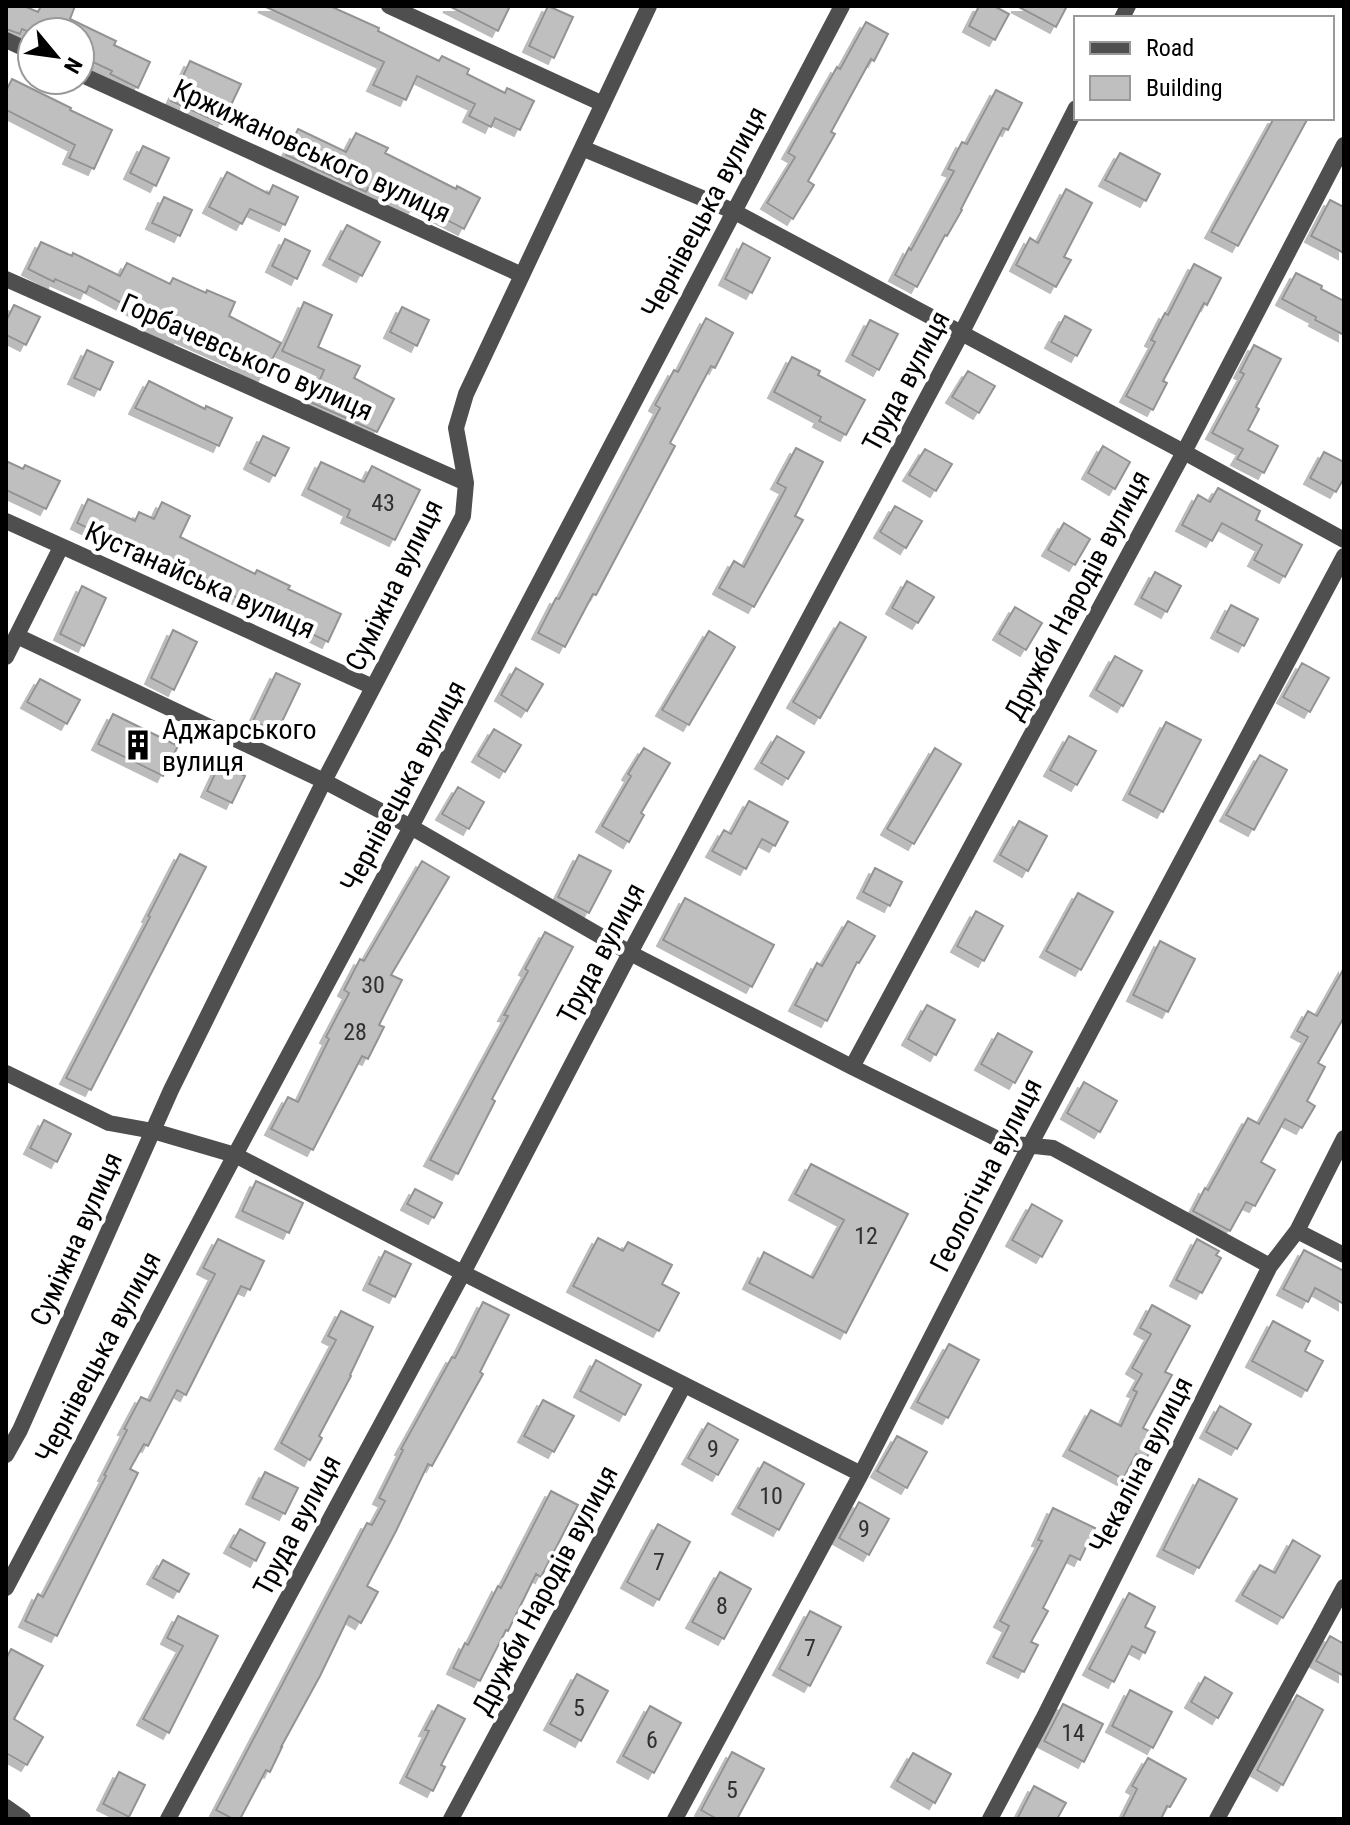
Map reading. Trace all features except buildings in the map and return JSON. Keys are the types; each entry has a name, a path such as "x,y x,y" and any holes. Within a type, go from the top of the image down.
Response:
{"street":[{"path":"389,6 603,104"},
{"name":"Суміжна вулиця","path":"6,1455 20,1430 171,1090 324,781 463,516 466,483 456,428 466,394 649,6"},
{"name":"Чернівецька вулиця","path":"6,1588 411,827 842,6"},
{"name":"Кржижановського вулиця","path":"96,81 522,275"},
{"name":"Труда вулиця","path":"168,1819 463,1273 961,334 1074,112"},
{"name":"Дружби Народів вулиця","path":"852,1067 1184,452 1344,145"},
{"path":"582,148 733,211 1344,540"},
{"name":"Горбачевського вулиця","path":"6,279 466,483"},
{"name":"Кустанайська вулиця","path":"6,521 373,687"},
{"path":"6,657 61,547"},
{"name":"Геологічна вулиця","path":"675,1819 861,1474 1029,1147 1344,556"},
{"path":"17,636 324,781 411,827 630,953 852,1067 1006,1143 1053,1148 1270,1266"},
{"name":"Суміжна вулиця","path":"6,1073 109,1123 153,1131"},
{"path":"153,1131 235,1155 861,1474"},
{"name":"Чекаліна вулиця","path":"990,1819 1270,1266 1297,1231 1344,1138"},
{"path":"1297,1231 1344,1255"},
{"name":"Дружби Народів вулиця","path":"451,1819 684,1385"},
{"path":"1217,1819 1344,1587"},
{"path":"6,1807 23,1819"}],"place":[{"name":"Аджарського вулиця","path":"138,745"}]}
